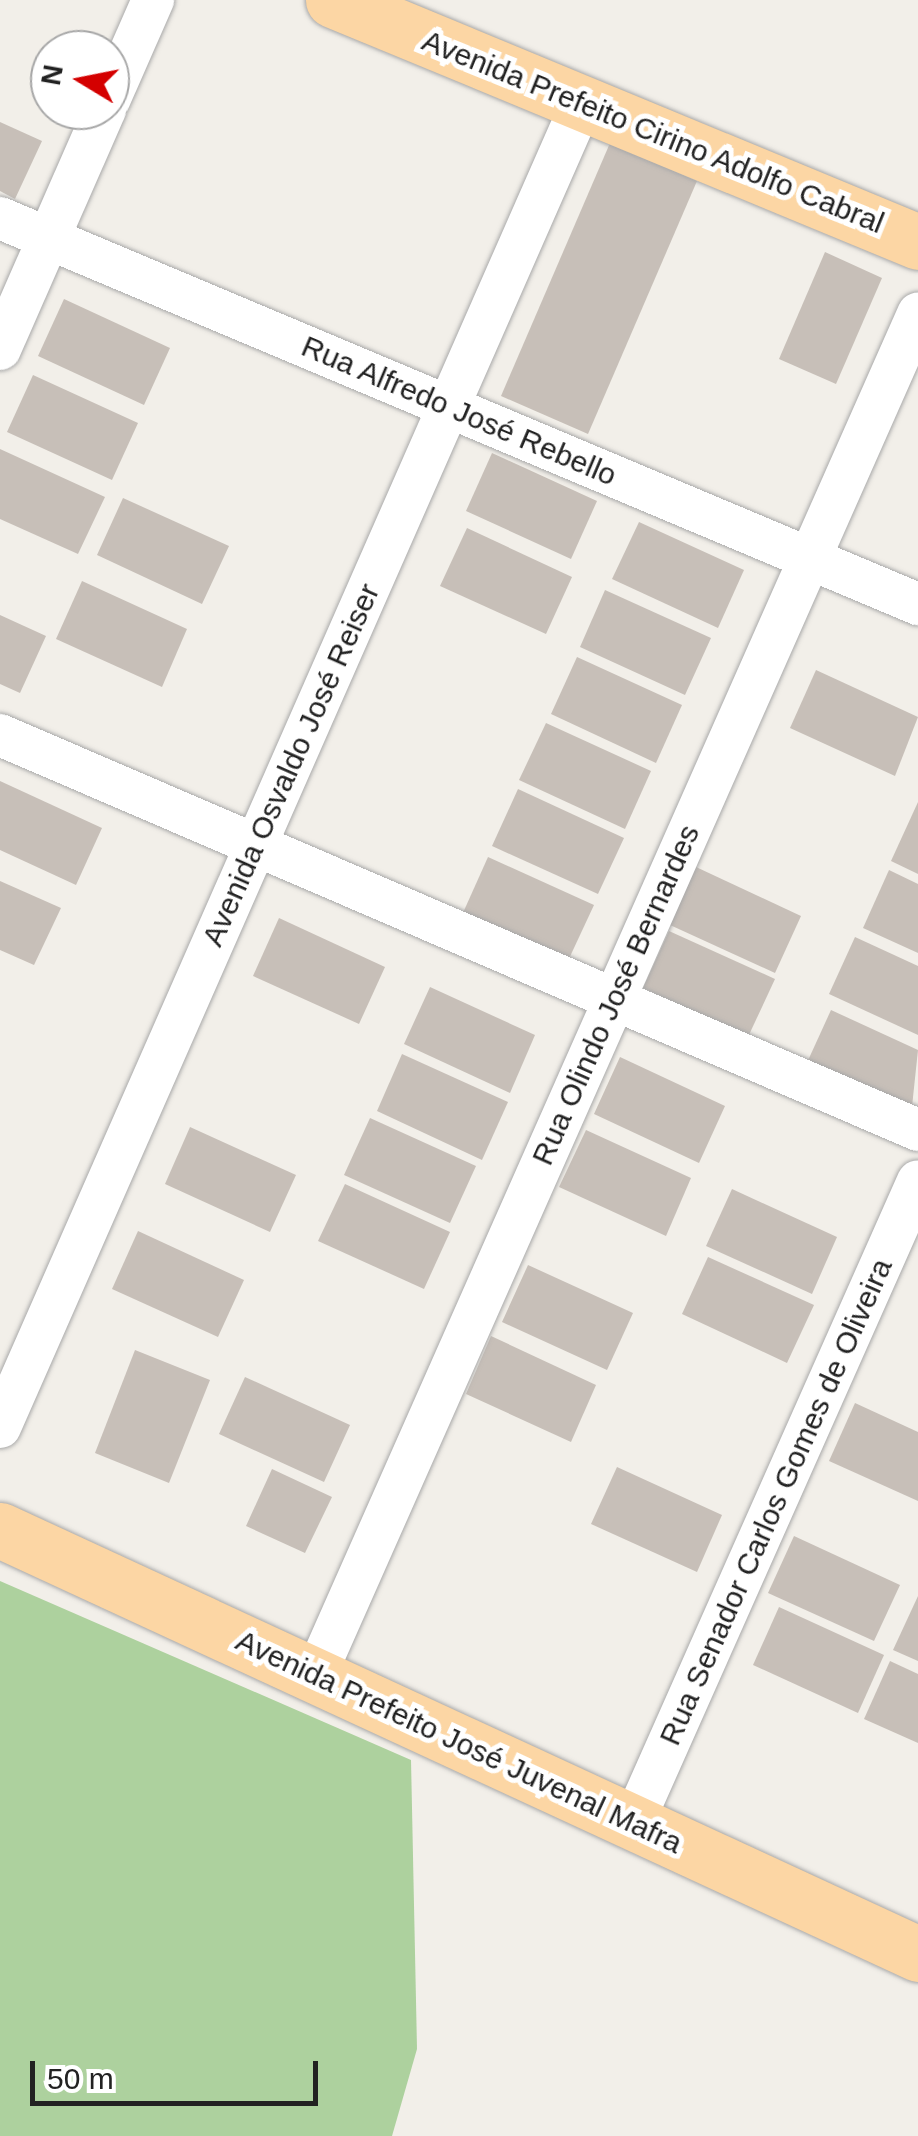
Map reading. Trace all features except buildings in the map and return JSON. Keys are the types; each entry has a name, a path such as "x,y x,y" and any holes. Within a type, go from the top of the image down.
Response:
{"main road":[{"name":"Avenida Prefeito Cirino Adolfo Cabral","path":"333,0 918,242"},
{"name":"Avenida Prefeito José Juvenal Mafra","path":"0,1530 918,1954"}],"street":[{"path":"130,52 153,0"},
{"name":"Avenida Osvaldo José Reiser","path":"0,1427 582,103"},
{"path":"0,349 96,130"},
{"name":"Rua Alfredo José Rebello","path":"0,218 918,604"},
{"name":"Rua Olindo José Bernardes","path":"315,1676 918,314"},
{"path":"0,735 918,1130"},
{"name":"Rua Senador Carlos Gomes de Oliveira","path":"633,1822 918,1181"}],"green space":[{"path":"0,1581 411,1760 417,2049 392,2136 0,2136"}]}
